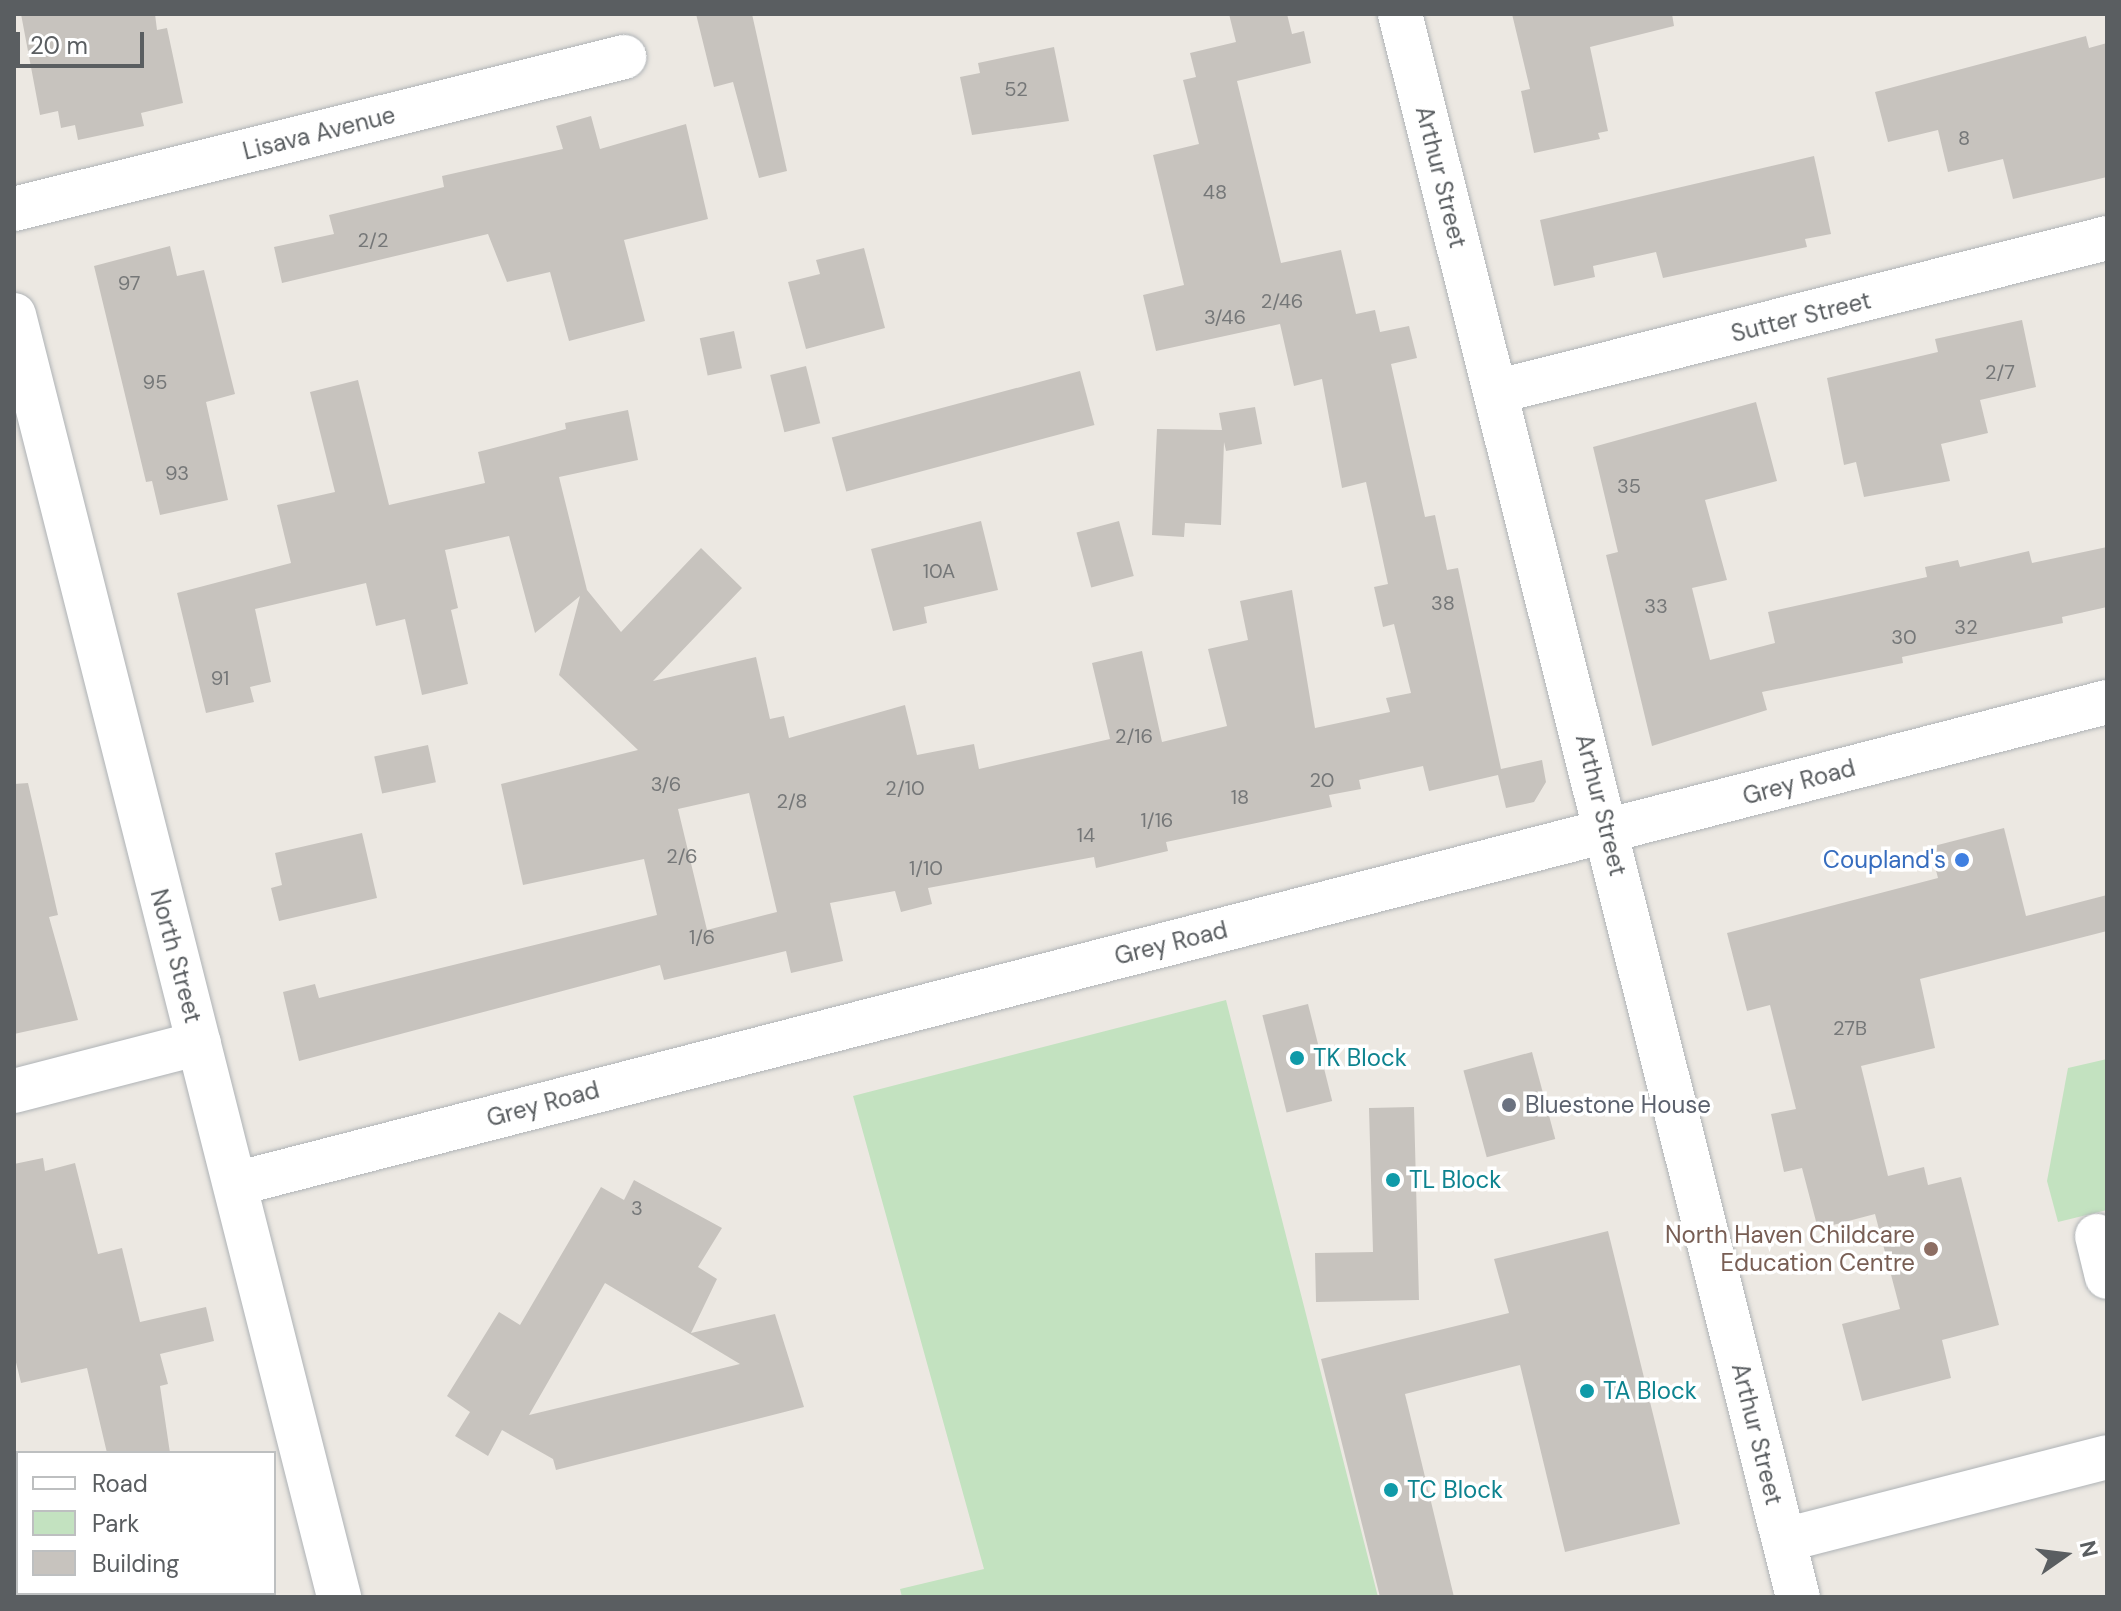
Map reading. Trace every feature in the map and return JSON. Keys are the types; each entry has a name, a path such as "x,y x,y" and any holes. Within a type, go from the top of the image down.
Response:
{"street":[{"name":"Arthur Street","path":"1400,14 1609,831 1798,1597"},
{"name":"Lisava Avenue","path":"14,209 624,57"},
{"name":"Sutter Street","path":"1495,392 2107,238"},
{"name":"North Street","path":"14,315 339,1597"},
{"name":"Grey Road","path":"235,1184 2107,702"},
{"path":"14,1091 199,1043"},
{"path":"1784,1540 2107,1457"}],"green space":[{"path":"1226,1000 1378,1597 902,1597 900,1589 984,1569 853,1096"},
{"path":"2107,1059 2107,1210 2058,1222 2047,1181 2068,1068"}],"building":[{"path":"21,14 155,14 157,30 167,28 183,103 141,113 144,126 78,140 75,125 61,128 58,111 40,115"},
{"path":"696,14 752,14 787,171 759,178 733,82 714,87"},
{"path":"1229,14 1287,14 1292,34 1304,31 1311,63 1237,81 1281,263 1341,250 1356,314 1375,310 1380,332 1409,326 1417,358 1391,364 1425,517 1435,515 1447,570 1458,568 1501,769 1542,760 1546,782 1534,802 1506,808 1498,775 1429,791 1423,766 1359,780 1361,789 1329,795 1332,807 1166,842 1168,851 1096,868 1094,857 928,888 932,904 901,912 895,891 830,903 843,961 791,973 786,951 664,980 660,965 299,1061 283,992 315,984 319,998 657,915 644,859 523,885 501,784 638,750 559,675 580,596 535,633 509,536 445,550 458,608 451,610 468,684 422,695 405,619 376,626 366,583 255,609 271,682 250,687 254,702 206,713 177,593 291,563 277,505 335,492 310,392 358,380 389,505 485,483 478,452 566,429 565,423 628,410 638,460 559,477 587,590 621,632 701,548 742,588 653,681 756,657 770,719 784,716 789,738 905,705 917,755 974,744 979,769 1110,739 1092,663 1142,651 1162,742 1227,726 1208,649 1248,640 1240,601 1292,590 1315,728 1390,712 1386,698 1411,693 1394,624 1383,627 1374,587 1388,584 1366,482 1342,488 1322,379 1294,386 1280,324 1156,351 1143,295 1184,285 1153,155 1199,144 1183,80 1196,77 1190,53 1236,42","holes":["749,793 777,912 707,930 678,809"]},
{"path":"1512,14 1672,14 1674,26 1590,47 1608,131 1598,133 1600,139 1534,153 1521,91 1530,89"},
{"path":"2086,36 2089,48 2107,43 2107,177 2013,199 2003,159 1948,172 1938,130 1888,142 1875,92"},
{"path":"1054,47 1069,121 972,135 960,77 980,73 978,63"},
{"path":"591,116 600,149 686,124 708,219 624,240 645,321 569,341 550,272 507,282 488,234 282,283 274,247 334,234 329,215 444,187 442,176 563,149 556,126"},
{"path":"1814,156 1831,234 1805,239 1807,247 1663,278 1656,252 1593,266 1595,277 1554,286 1540,220"},
{"path":"170,246 177,276 204,270 235,394 206,402 228,500 160,515 152,481 146,482 94,266"},
{"path":"864,248 885,328 806,349 788,282 820,274 816,260"},
{"path":"2022,320 2036,387 1980,400 1988,433 1941,444 1950,481 1864,497 1856,462 1844,465 1827,378 1938,352 1935,339"},
{"path":"734,331 742,368 708,375 700,338"},
{"path":"806,366 820,423 784,432 770,375"},
{"path":"1080,371 1094,425 846,492 832,438"},
{"path":"1756,402 1777,481 1705,500 1727,580 1692,588 1710,660 1775,643 1768,612 1927,577 1925,567 1958,560 1960,567 2029,551 2032,563 2107,547 2107,607 2062,617 2063,623 1902,657 1903,663 1762,692 1767,710 1652,746 1606,555 1618,552 1593,447"},
{"path":"1255,407 1262,444 1226,451 1224,442 1221,525 1185,523 1184,537 1152,535 1157,429 1222,430 1219,413"},
{"path":"981,521 998,590 924,607 927,623 893,631 871,549"},
{"path":"1119,521 1134,576 1091,587 1076,532"},
{"path":"428,745 436,782 382,794 374,756"},
{"path":"28,783 58,915 49,917 78,1020 14,1034 14,784"},
{"path":"2004,828 2026,916 2107,895 2107,931 1920,979 1935,1048 1861,1066 1888,1176 1924,1167 1928,1185 1961,1177 1999,1325 1942,1340 1951,1378 1862,1401 1842,1324 1900,1309 1875,1214 1818,1229 1802,1168 1784,1172 1771,1114 1796,1109 1770,1005 1747,1011 1727,933 1938,878 1930,847"},
{"path":"362,833 377,898 279,921 271,888 282,885 275,853"},
{"name":"TK Block","path":"1308,1004 1332,1101 1287,1112 1262,1015"},
{"name":"Bluestone House","path":"1532,1052 1555,1139 1487,1157 1463,1070"},
{"name":"TL Block","path":"1414,1107 1419,1300 1316,1302 1315,1253 1373,1252 1369,1108"},
{"path":"43,1158 45,1171 75,1163 98,1254 122,1248 140,1322 206,1307 214,1341 160,1354 168,1384 160,1386 170,1451 107,1451 87,1368 21,1383 14,1354 14,1164"},
{"path":"634,1180 722,1228 698,1267 717,1279 691,1333 775,1314 804,1407 556,1470 553,1459 502,1430 488,1456 455,1436 470,1412 447,1396 499,1312 520,1325 601,1187 624,1200","holes":["605,1283 740,1364 529,1415"]},
{"path":"1608,1231 1680,1524 1565,1552 1520,1365 1405,1394 1454,1597 1380,1597 1321,1359 1509,1313 1494,1259"}],"place":[{"name":"Coupland's","path":"1962,860"},
{"name":"TK Block","path":"1297,1058"},
{"name":"Bluestone House","path":"1509,1105"},
{"name":"TL Block","path":"1393,1180"},
{"name":"North Haven Childcare Education Centre","path":"1931,1249"},
{"name":"TA Block","path":"1587,1391"},
{"name":"TC Block","path":"1391,1490"}]}
